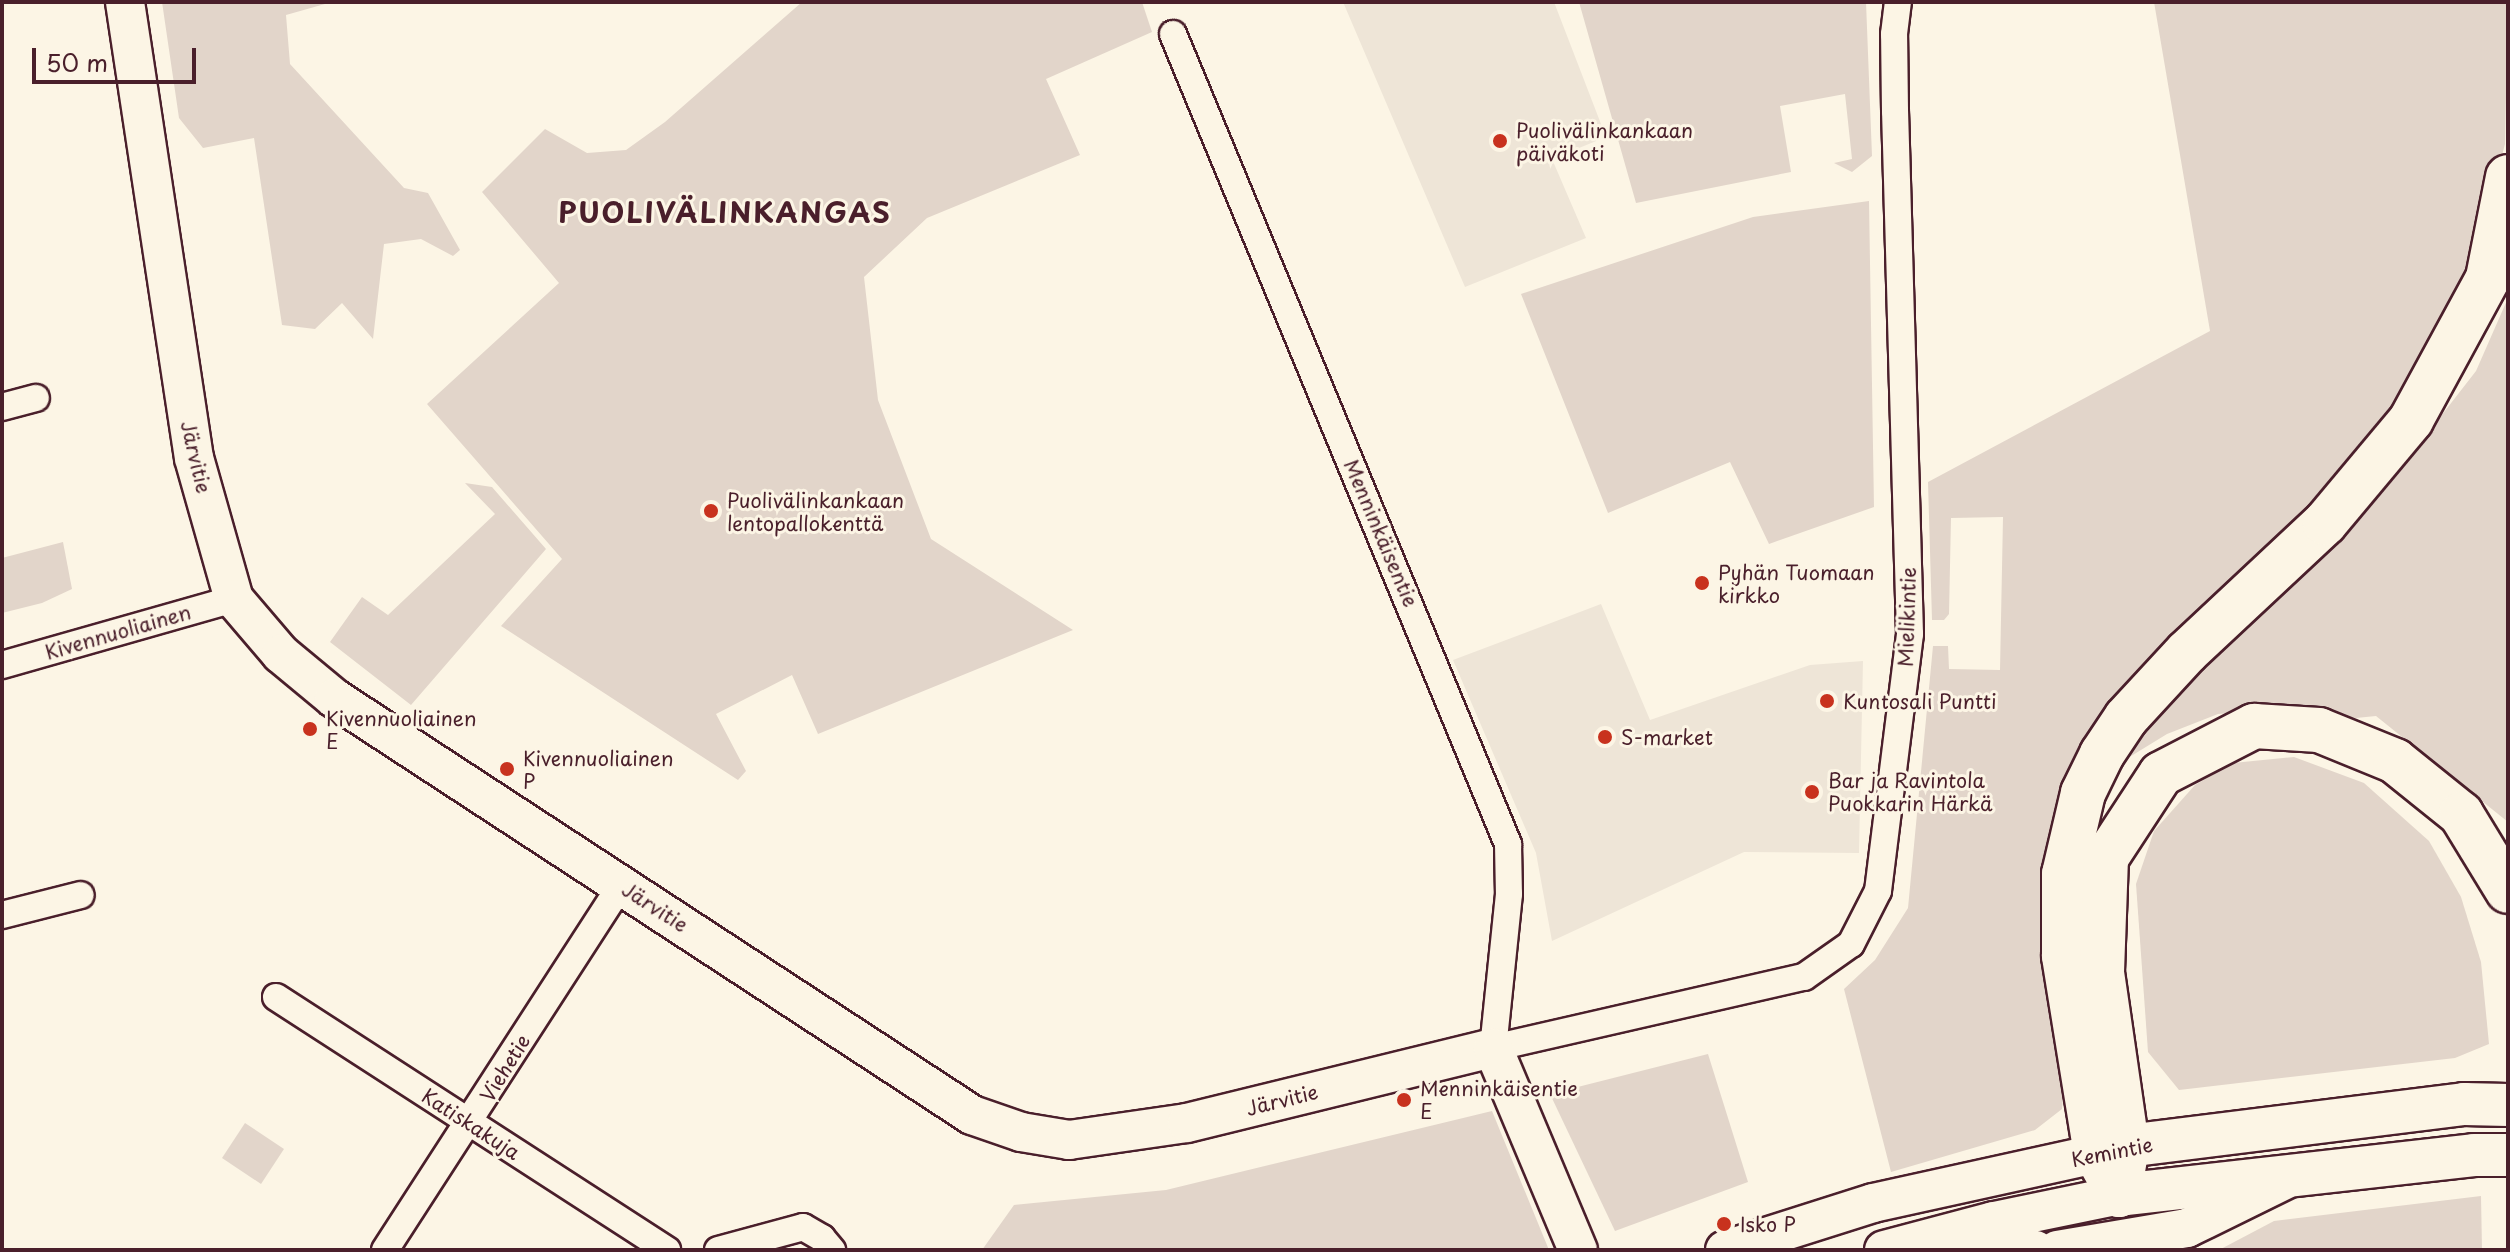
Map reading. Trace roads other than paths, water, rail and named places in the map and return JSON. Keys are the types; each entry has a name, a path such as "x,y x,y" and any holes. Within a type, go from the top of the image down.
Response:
{"highway":[{"path":"2119,1195 2111,1150 2075,1033 2061,911 2068,845 2083,793 2102,754 2126,718 2187,652 2325,523 2411,420 2488,278 2508,177"},
{"path":"2111,1150 2102,972 2106,858 2161,774 2254,726 2319,730 2395,761 2461,814 2508,891"}],"main road":[{"name":"Kemintie","path":"2111,1150 2464,1104 2508,1105"},
{"path":"2119,1195 2491,1155"}],"street":[{"name":"Järvitie","path":"125,2 194,458 234,599 281,654 334,698 972,1115 1021,1132 1069,1140 1187,1123 1493,1048"},
{"name":"Mielikintie","path":"1493,1048 1804,977 1851,944 1878,891 1910,634 1895,111 1894,34 1898,2"},
{"name":"Menninkäisentie","path":"1173,34 1508,844 1509,894 1493,1048"},
{"path":"2,407 36,398"},
{"name":"Kivennuoliainen","path":"2,665 234,599"},
{"name":"Viehetie","path":"385,1250 470,1124 621,885"},
{"path":"2,915 81,895"},
{"name":"Katiskakuja","path":"276,997 667,1250"},
{"path":"1493,1048 1578,1250"},
{"name":"Kemintie","path":"1725,1250 1873,1203 2111,1150"},
{"path":"2057,1250 2187,1228 2295,1176"},
{"path":"1884,1250 2119,1195"},
{"path":"718,1250 803,1227 822,1238 832,1250"},
{"path":"1922,1240 2036,1250"}],"place":[{"name":"Puolivälinkankaan päiväkoti","path":"1500,141"},
{"name":"Puolivälinkankaan lentopallokenttä","path":"711,511"},
{"name":"Pyhän Tuomaan kirkko","path":"1702,583"},
{"name":"Kuntosali Puntti","path":"1827,701"},
{"name":"Kivennuoliainen E","path":"310,729"},
{"name":"S-market","path":"1605,737"},
{"name":"Kivennuoliainen P","path":"507,769"},
{"name":"Bar ja Ravintola Puokkarin Härkä","path":"1812,792"},
{"name":"Menninkäisentie E","path":"1404,1100"},
{"name":"Isko P","path":"1724,1224"}],"district":[{"name":"PUOLIVÄLINKANGAS","path":"725,212"}]}
